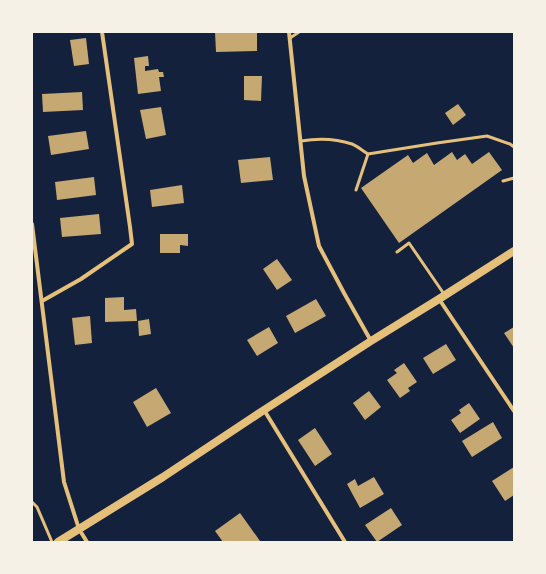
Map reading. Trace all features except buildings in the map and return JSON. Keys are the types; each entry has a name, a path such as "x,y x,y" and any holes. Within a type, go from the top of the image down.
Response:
{"main road":[{"path":"58,542 163,477 371,341 442,298 514,251"}],"street":[{"path":"42,301 81,279 132,244 102,32"},
{"path":"289,32 304,176 319,246 371,341"},
{"path":"32,224 64,482 79,529 87,542"},
{"path":"442,298 514,411"},
{"path":"264,410 345,542"}],"lane":[{"path":"290,38 299,32"},
{"path":"301,141 330,139 352,144 368,154 487,136 510,144 514,147"},
{"path":"356,190 368,154"},
{"path":"504,181 514,178"},
{"path":"397,252 410,243 442,298"},
{"path":"32,502 38,507 52,542"}]}
